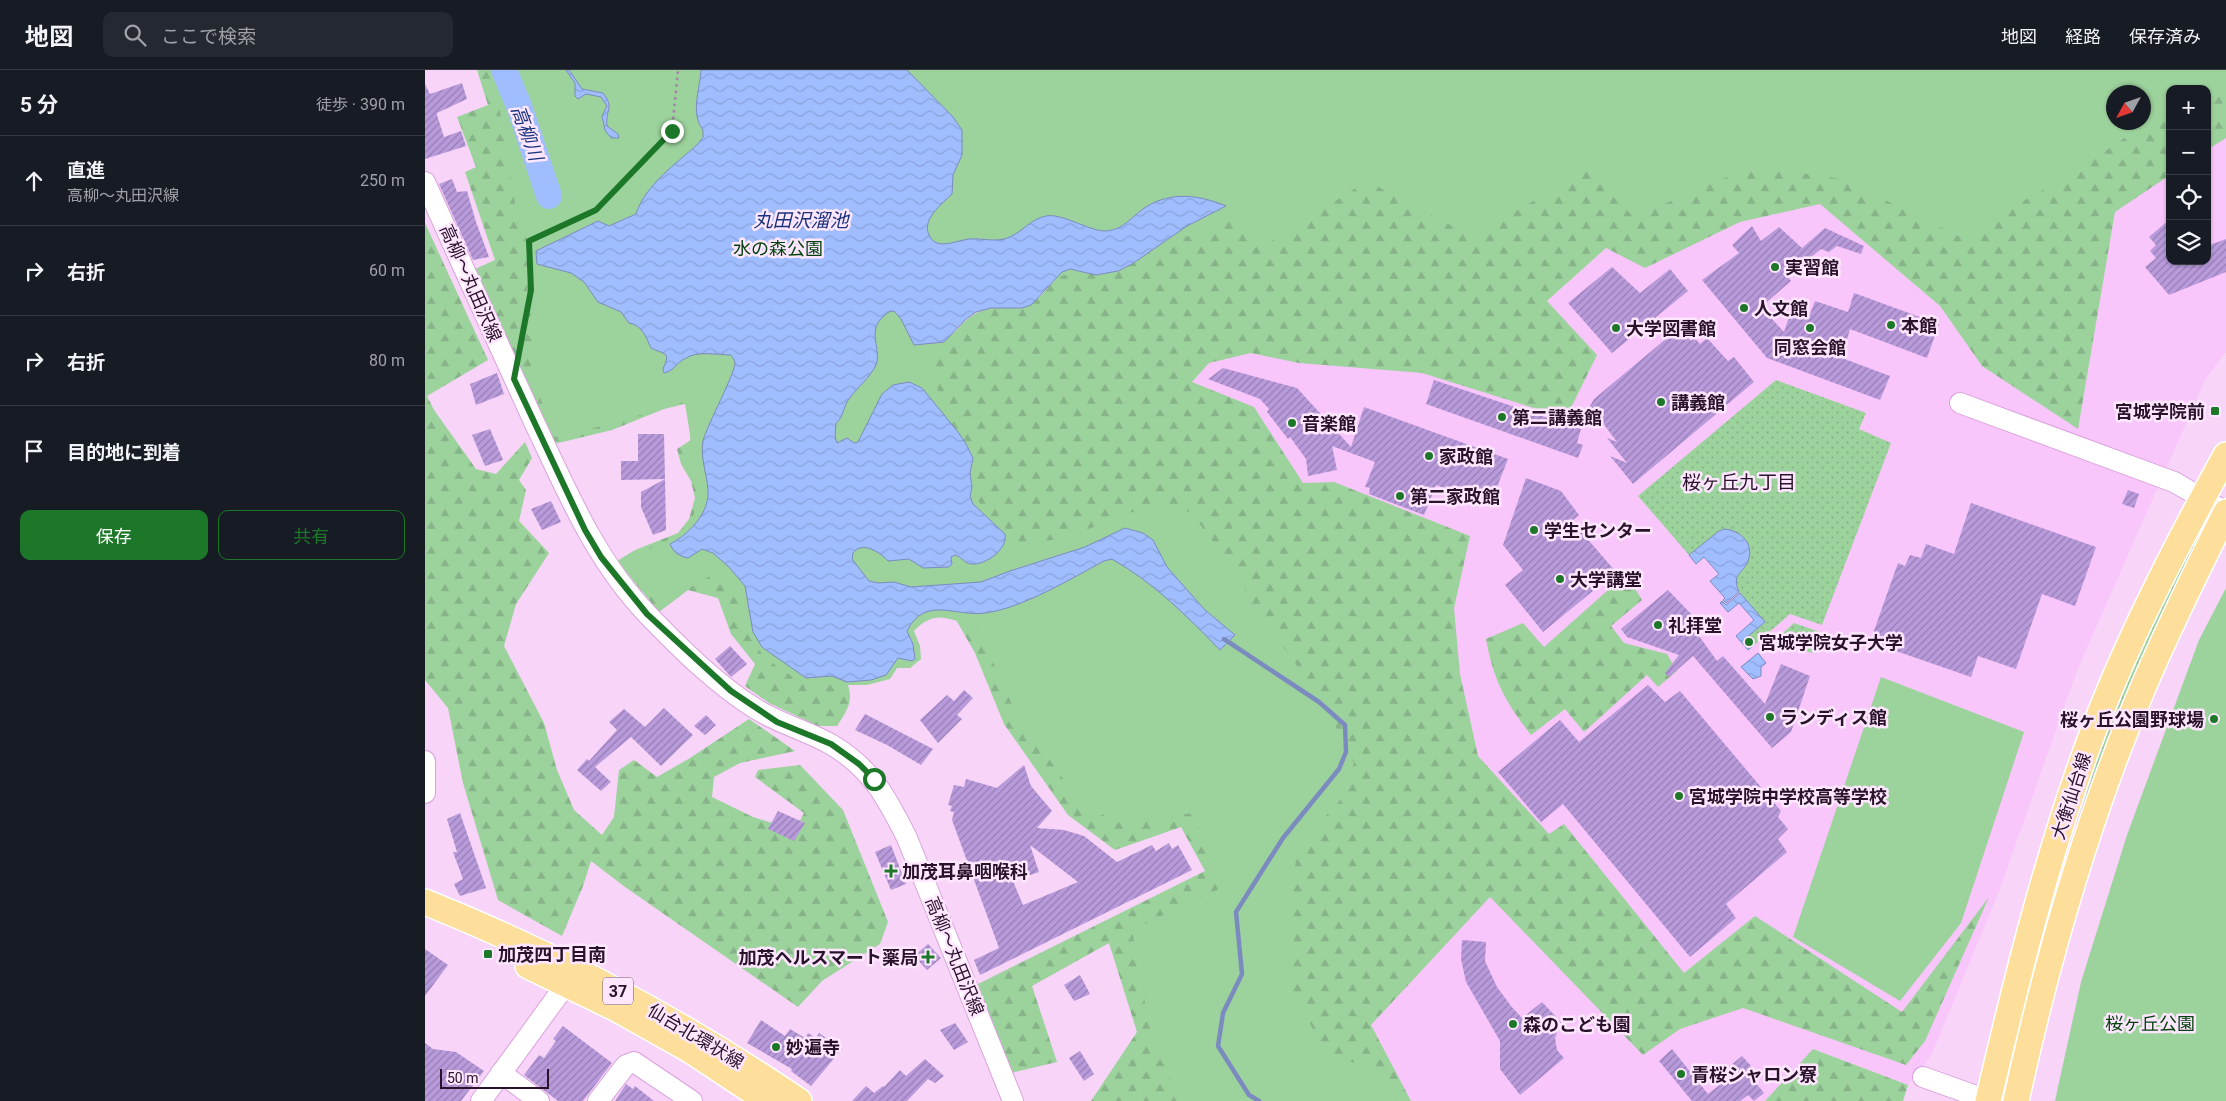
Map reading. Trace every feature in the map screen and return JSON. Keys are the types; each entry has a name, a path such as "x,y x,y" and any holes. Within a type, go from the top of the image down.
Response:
{"main road":[{"name":"大衡仙台線","path":"1989,1101 2019,966 2087,748 2159,584 2226,455"},
{"name":"大衡仙台線","path":"2016,1101 2045,979 2098,808 2145,683 2226,512"},
{"name":"仙台北環状線","path":"425,902 497,932 570,976 617,1009 690,1050 767,1101"},
{"name":"仙台北環状線","path":"425,919 487,946 570,976 674,1021 799,1101"}],"street":[{"name":"高柳～丸田沢線","path":"425,182 585,530 619,580 647,614 731,691 777,722 831,744 859,764 887,797 907,838 1013,1101"},
{"path":"1960,403 2163,478 2226,512"},
{"path":"425,761 425,793"},
{"path":"481,1101 570,976"},
{"path":"598,1101 626,1065 634,1062 692,1101"},
{"path":"501,1073 539,1101"},
{"path":"1923,1077 1989,1101"}],"path":[{"path":"514,379 531,290 529,241 596,210 672,131 679,70"}],"shaded area":[{"name":"宮城学院女子大学","path":"2226,138 2226,352 2206,378 2076,673 2000,889 1931,1056 1908,1085 1813,1049 1765,1101 1411,1101 1371,1025 1490,897 1192,383 1209,363 1251,353 1299,363 1422,373 1566,417 1597,355 1547,302 1606,248 1645,267 1740,222 1820,204 1940,306 1982,366 2078,429 2115,212 2166,178 2166,265 2211,265 2211,147"}],"green space":[{"path":"477,70 571,70 708,353 702,549 847,682 850,694 849,705 837,726 818,726 769,703 745,686 755,664 731,634 718,598 688,590 659,612 617,561 635,550 678,533 689,519 695,498 691,481 681,464 677,449 691,440 685,404 664,409 612,430 554,444 475,269 495,260 465,172 476,167 457,117 488,105"},
{"name":"水の森公園","path":"487,70 2226,70 2226,88 2211,88 2211,85 2166,85 2166,110 2151,120 2151,85 2106,85 2106,130 2136,130 2076,171 1960,237 1842,179 1753,166 1634,217 1587,171 1471,236 1367,181 1262,247 1231,215 1194,235 1153,243 941,320 933,338 932,357 939,397 985,517 1002,535 1016,543 1065,539 1163,501 1191,513 1239,575 1252,605 1321,698 1354,763 1342,798 1297,848 1288,935 1292,992 1329,1057 1374,1067 1397,1101 1180,1101 1149,1025 1132,930 1219,889 1193,813 1122,824 1081,804 1015,711 977,627 951,619 936,618 929,620 914,631 920,646 921,659 910,668 897,668 890,679 867,685 805,685 765,658 742,626 735,587 718,571 659,606 624,562 676,536 692,521 698,497 683,452 691,446 687,401 607,425 554,437 531,371 532,249 518,222 498,99"},
{"path":"2226,70 2226,138 2211,147 2211,85 2166,85 2166,178 2115,212 2078,429 1982,366 1940,306 1820,204 1740,222 1645,268 1606,248 1547,301 1597,355 1566,418 1422,373 1299,363 1251,353 1209,363 1192,382 1254,407 1303,483 1334,482 1470,536 1454,608 1460,674 1478,756 1549,834 1564,824 1684,973 1755,916 1902,1012 1989,897 1925,1041 1906,1065 1743,1008 1680,1029 1643,1055 1490,897 1371,1025 1411,1101 1091,1101 1137,1032 1109,943 1032,986 1057,1062 1011,1073 978,984 1205,871 1181,827 1115,850 1068,815 1004,724 975,653 951,611 1010,571 981,512 973,504 970,473 973,458 966,444 863,381 956,331 972,315 978,312 999,307 1020,308 1027,306 1038,298 1062,272 1132,264 1143,256 930,236 2106,85 2106,130 2151,130 2151,85 2109,85"},
{"path":"425,223 488,360 427,396 434,410 476,469 496,474 525,442 532,458 519,480 526,490 519,521 549,553 516,604 504,646 544,723 557,770 574,810 602,835 614,817 619,770 634,760 657,777 690,758 749,719 795,751 740,763 714,777 712,797 753,817 795,830 804,813 755,777 758,770 800,765 843,810 888,922 880,944 822,981 798,1007 625,887 591,861 583,886 562,936 498,900 463,783 448,708 425,680"},
{"path":"1776,380 1866,413 1859,429 1891,443 1822,625 1790,614 1753,646 1746,638 1765,622 1739,592 1736,582 1737,576 1746,564 1749,556 1749,549 1744,538 1733,531 1719,531 1689,555 1638,496"},
{"path":"2198,532 2202,534 2103,760 2020,1018 2026,983 2098,758 2142,645"},
{"path":"1626,574 1642,600 1611,626 1624,643 1667,654 1677,671 1658,687 1647,675 1584,732 1565,709 1531,735 1507,701 1497,679 1486,639 1523,623 1544,647"},
{"name":"桜ヶ丘公園","path":"2226,588 2226,1101 2055,1101 2081,982 2127,835 2199,640"},
{"path":"1794,623 1820,632 1813,653 1773,642"},
{"path":"1881,677 2024,732 1961,923 1900,1001 1793,937"},
{"path":"1813,1049 1908,1085 1903,1101 1765,1101"}],"water":[{"path":"566,70 569,70 582,89 603,93 607,98 609,106 607,126 618,134 619,138 611,138 605,130 602,116 607,106 601,97 586,94 578,99 575,96 575,83"},
{"name":"丸田沢溜池","path":"701,70 907,70 953,117 962,130 962,155 953,175 952,194 933,213 928,225 930,237 939,244 969,239 1005,239 1046,216 1059,217 1097,230 1117,229 1146,207 1156,202 1176,197 1196,197 1226,206 1187,226 1132,264 1118,271 1096,275 1070,269 1062,272 1031,305 1022,308 991,308 976,312 966,319 944,342 914,345 901,319 894,311 888,312 876,327 876,365 847,402 841,418 836,423 835,436 837,443 847,438 854,443 858,442 882,394 893,385 909,382 922,388 958,432 973,458 970,473 972,487 970,496 973,504 1005,534 1005,540 1000,550 989,559 978,564 972,564 955,555 951,557 952,564 949,567 923,568 909,559 888,561 871,549 859,548 853,553 852,559 869,581 878,583 894,582 911,587 981,582 1085,547 1125,528 1143,533 1153,540 1167,567 1205,610 1235,635 1220,650 1156,589 1112,559 1104,561 1030,599 1000,610 974,613 941,610 923,614 914,620 907,631 913,644 915,659 912,661 898,658 886,675 871,680 847,682 832,676 806,678 762,647 753,632 745,586 729,567 713,553 702,549 688,558 675,552 670,544 684,535 697,522 708,499 703,460 703,441 731,376 735,362 731,355 695,355 689,356 670,371 664,373 665,354 651,348 637,326 629,323 621,312 598,302 584,282 571,273 537,264 536,251 598,221 609,226 636,214 654,184 698,144 703,137 703,130 699,123 696,109"},
{"path":"1724,529 1735,532 1745,539 1750,555 1746,565 1737,577 1736,581 1739,592 1726,603 1723,600 1725,598 1710,581 1719,574 1704,557 1696,564 1689,555"},
{"path":"1740,593 1765,622 1746,638 1753,646 1748,650 1736,636 1754,620 1739,603 1728,612 1720,603 1722,601 1726,605"},
{"path":"1758,653 1766,663 1761,667 1761,676 1753,679 1741,667"}],"building":[{"path":"462,83 467,99 437,113 437,115 444,137 461,131 466,146 425,159 425,84 430,94"},
{"path":"452,179 457,192 467,191 489,257 473,260 439,184"},
{"path":"2166,222 2166,265 2211,265 2211,245 2226,239 2226,272 2169,295 2145,267 2156,258 2150,251 2156,245 2149,237"},
{"path":"1752,226 1761,241 1779,227 1802,248 1825,228 1864,246 1861,254 1837,246 1829,252 1821,249 1787,276 1791,281 1761,307 1784,332 1791,311 1809,317 1815,301 1848,312 1854,293 1939,324 1927,358 1850,329 1842,358 1890,376 1880,400 1767,358 1702,280 1739,253 1732,245"},
{"name":"大学図書館","path":"1612,267 1640,293 1670,269 1688,291 1612,353 1568,303"},
{"name":"講義館","path":"1679,328 1691,341 1694,337 1700,344 1707,338 1728,361 1734,357 1754,382 1633,484 1610,456 1627,463 1607,438 1617,442 1590,406 1594,399"},
{"path":"1223,368 1297,388 1351,447 1364,407 1508,459 1490,505 1436,485 1424,515 1369,494 1370,488 1365,487 1375,462 1332,446 1337,470 1308,476 1306,459 1290,437 1288,439 1267,412 1269,409 1260,399 1208,379"},
{"path":"497,373 504,394 476,405 470,384"},
{"name":"第二講義館","path":"1434,380 1581,429 1577,443 1583,445 1578,458 1426,404"},
{"path":"490,429 503,460 485,466 472,435"},
{"path":"638,434 664,434 665,479 621,480 621,461 638,461"},
{"path":"1526,478 1561,491 1579,515 1572,521 1616,572 1543,632 1505,585 1523,570 1503,545"},
{"path":"665,479 666,530 653,535 641,507 641,492"},
{"path":"2128,490 2139,494 2134,508 2122,504"},
{"path":"551,501 561,522 542,530 531,509"},
{"path":"1971,503 2096,547 2075,606 2042,594 2016,669 1978,656 1971,677 1870,642 1898,563 1905,566 1910,555 1921,558 1926,544 1954,554"},
{"path":"1668,590 1693,616 1689,622 1717,661 1723,656 1765,704 1781,664 1810,676 1791,732 1772,748 1693,656 1669,677 1665,673 1679,655 1627,637 1621,629"},
{"path":"730,646 747,664 731,677 715,659"},
{"path":"1648,685 1665,702 1680,691 1781,811 1778,817 1788,829 1778,839 1787,852 1726,904 1736,918 1690,957 1563,804 1541,822 1498,772 1560,720 1579,742"},
{"path":"964,690 973,698 957,715 962,719 938,743 920,720 947,695 954,701"},
{"path":"664,708 693,735 661,766 631,737 595,767 611,782 601,791 577,770 587,759 589,761 617,730 609,722 624,709 645,727"},
{"path":"865,714 933,749 921,765 887,745 855,730"},
{"path":"706,715 716,725 705,735 694,726"},
{"path":"1024,765 1031,786 1052,811 1037,828 1064,830 1084,836 1117,862 1152,845 1156,851 1169,843 1172,849 1178,845 1192,870 980,975 974,960 999,948 952,820 954,812 950,811 952,806 948,805 954,785 964,787 966,779 997,788","holes":["1030,845 1078,882 1023,905 1013,881 1039,872"]},
{"path":"778,811 805,823 794,841 768,829"},
{"path":"460,813 486,888 460,896 454,884 463,879 453,852 457,852 447,819"},
{"path":"891,845 906,884 891,890 875,852"},
{"path":"1462,940 1486,942 1485,961 1497,987 1522,1018 1542,1002 1561,1022 1555,1038 1557,1050 1564,1058 1520,1095 1500,1069 1500,1041 1466,982 1461,959"},
{"path":"928,944 941,958 927,970 914,956"},
{"path":"425,949 448,965 425,996"},
{"path":"1080,975 1090,994 1074,1001 1064,985"},
{"path":"761,1020 785,1036 790,1029 805,1038 808,1033 816,1038 819,1033 842,1049 811,1086 791,1071 792,1069 747,1043"},
{"path":"955,1023 968,1042 954,1050 940,1030"},
{"path":"563,1026 612,1063 583,1101 558,1101 524,1075 539,1055 544,1058 556,1041 553,1039"},
{"path":"425,1043 433,1049 456,1052 484,1071 461,1101 425,1101"},
{"name":"青桜シャロン寮","path":"1672,1049 1708,1094 1730,1077 1725,1070 1742,1056 1751,1066 1746,1071 1764,1093 1754,1101 1748,1095 1740,1101 1692,1101 1659,1061"},
{"path":"1080,1051 1094,1074 1084,1081 1069,1058"},
{"path":"925,1059 944,1076 935,1083 928,1079 907,1101 852,1101 866,1086 874,1093 884,1087 900,1070 906,1076"},
{"path":"626,1084 633,1089 635,1086 654,1101 615,1101"}],"waterway":[{"name":"高柳川","path":"504,70 519,106 549,196"},
{"path":"1224,639 1319,702 1345,725 1346,752 1339,769 1283,838 1236,912 1242,974 1223,1013 1218,1046 1249,1095 1259,1101"}],"place":[{"name":"実習館","path":"1775,267"},
{"name":"人文館","path":"1744,308"},
{"name":"本館","path":"1891,325"},
{"name":"大学図書館","path":"1616,328"},
{"name":"同窓会館","path":"1810,328"},
{"name":"講義館","path":"1661,402"},
{"name":"宮城学院前","path":"2215,411"},
{"name":"第二講義館","path":"1502,417"},
{"name":"音楽館","path":"1292,423"},
{"name":"家政館","path":"1429,456"},
{"name":"第二家政館","path":"1400,496"},
{"name":"学生センター","path":"1534,530"},
{"name":"大学講堂","path":"1560,579"},
{"name":"礼拝堂","path":"1658,625"},
{"name":"宮城学院女子大学","path":"1749,642"},
{"name":"ランディス館","path":"1770,717"},
{"name":"桜ヶ丘公園野球場","path":"2214,719"},
{"name":"宮城学院中学校高等学校","path":"1679,796"},
{"name":"加茂耳鼻咽喉科","path":"891,871"},
{"name":"加茂四丁目南","path":"488,954"},
{"name":"加茂ヘルスマート薬局","path":"928,957"},
{"name":"森のこども園","path":"1513,1024"},
{"name":"妙遍寺","path":"776,1047"},
{"name":"青桜シャロン寮","path":"1681,1074"}],"district":[{"name":"桜ヶ丘九丁目","path":"1739,482"}],"route":[{"path":"672,131 596,210 529,241 531,290 514,379 585,530 601,557 647,614 692,657 754,708 777,722 831,744 859,764 874,779"}]}
